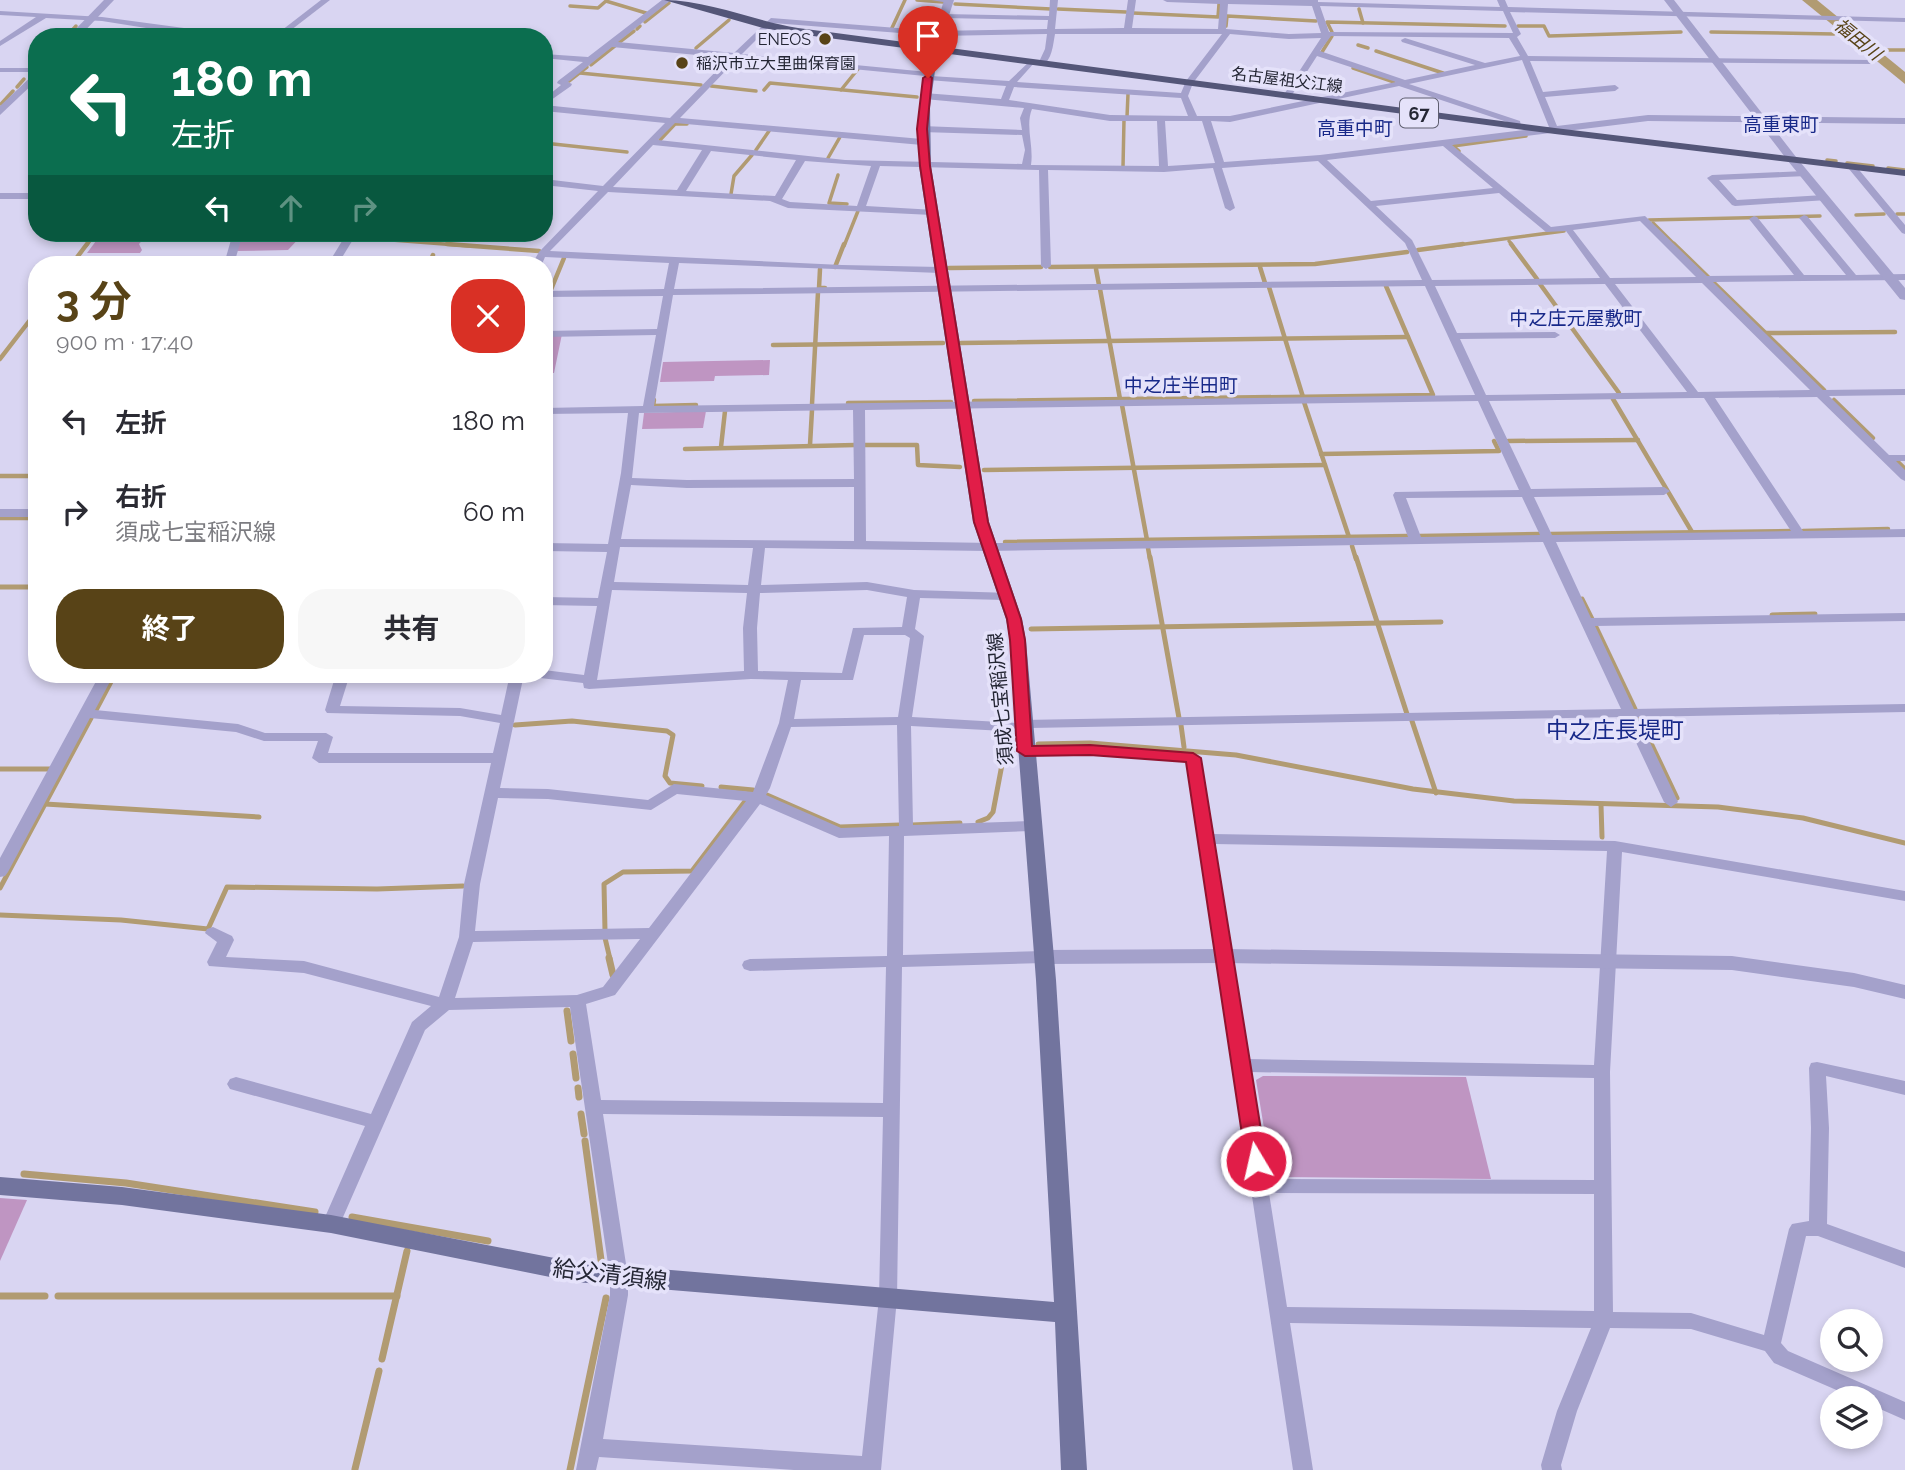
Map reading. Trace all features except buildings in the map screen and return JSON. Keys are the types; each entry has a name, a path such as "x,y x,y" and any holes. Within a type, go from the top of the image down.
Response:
{"main road":[{"name":"名古屋祖父江線","path":"668,0 766,26 936,39 1037,63 1555,131 1905,173"},
{"name":"須成七宝稲沢線","path":"936,39 924,96 922,135 925,165 981,522 1018,640 1031,826 1044,957 1067,1312"},
{"name":"給父清須線","path":"0,1186 122,1196 331,1224 575,1272 1067,1312"},
{"path":"1067,1312 1073,1470"}],"street":[{"path":"82,28 109,0"},
{"path":"289,28 326,0"},
{"path":"553,97 568,84 561,83 668,0"},
{"path":"935,0 949,0 936,39"},
{"path":"1004,102 1012,84 1049,49 1054,0"},
{"path":"1128,30 1132,0"},
{"path":"1167,0 1905,20"},
{"path":"543,256 771,20 936,39 1052,31 1128,30 1326,36 1513,36 1517,34 1501,0"},
{"path":"1669,0 1792,159 1905,296"},
{"path":"1194,119 1184,96 1189,83 1225,32 1224,1"},
{"path":"1287,96 1326,36 1315,3"},
{"path":"0,13 91,18 173,28"},
{"path":"0,44 44,16"},
{"path":"944,16 1053,18"},
{"path":"1394,36 1485,66"},
{"path":"1513,36 1555,131"},
{"path":"611,44 1012,84 1184,96"},
{"path":"1317,53 1517,123 1517,126"},
{"path":"553,57 590,60"},
{"path":"924,96 1004,102 1110,118 1206,120 1230,119 1525,58 1872,62"},
{"path":"0,70 28,72"},
{"path":"0,112 28,82"},
{"path":"1540,95 1615,88"},
{"path":"553,106 672,121 922,135 1026,133"},
{"path":"1026,168 1029,150 1024,117 1029,107"},
{"path":"1161,118 1164,169"},
{"path":"651,142 876,164 1164,169 1320,158 1648,118 1905,121"},
{"path":"1206,120 1230,208"},
{"path":"1445,143 1549,230 1642,218 1905,477"},
{"path":"680,193 708,148"},
{"path":"777,200 802,158"},
{"path":"1320,158 1409,242 1671,802"},
{"path":"860,209 876,164"},
{"path":"1852,167 1905,231"},
{"path":"1043,168 1045,266"},
{"path":"1804,174 1712,178 1735,202 1824,198"},
{"path":"553,183 777,200 788,205 932,212"},
{"path":"1368,204 1501,190"},
{"path":"0,196 28,196"},
{"path":"1891,216 1905,216"},
{"path":"1804,218 1854,278"},
{"path":"1754,219 1801,278"},
{"path":"1570,232 1701,395 1800,535"},
{"path":"553,259 940,270"},
{"path":"648,410 674,261"},
{"path":"553,294 1905,277"},
{"path":"553,334 661,332"},
{"path":"1452,336 1555,335"},
{"path":"553,411 1905,392"},
{"path":"859,406 860,546"},
{"path":"591,1447 872,1468 888,1298 895,959 902,831 904,721 917,636 908,631 858,631 849,677 751,674 589,685 626,481 634,410"},
{"path":"1886,458 1905,458"},
{"path":"626,481 687,484 860,483"},
{"path":"1416,541 1399,495 1664,491"},
{"path":"0,513 28,513"},
{"path":"553,547 988,546 1905,533"},
{"path":"751,674 750,628 759,546"},
{"path":"606,586 755,589 867,586 914,594 1006,596"},
{"path":"908,631 914,594"},
{"path":"553,601 603,602"},
{"path":"1586,622 1905,617"},
{"path":"553,676 590,680"},
{"path":"213,933 226,940 215,962 304,967 445,1004 577,1001 609,991 763,788 786,723 795,676"},
{"path":"0,872 102,683"},
{"path":"340,683 332,710 460,712 508,720"},
{"path":"331,1224 418,1026 445,1004 467,937 472,884 515,683"},
{"path":"786,723 904,721 1023,726 1905,708"},
{"path":"86,713 238,728 264,737 326,737 319,758 500,758"},
{"path":"1025,751 1090,750 1193,758 1303,1470"},
{"path":"492,793 548,794 651,805 674,789 757,797 839,833 1031,826"},
{"path":"1206,839 1615,846 1905,897"},
{"path":"1552,1470 1567,1411 1604,1320 1602,1072 1615,846"},
{"path":"467,937 653,933"},
{"path":"750,965 895,959 1225,956 1732,963 1854,980 1905,992"},
{"path":"577,1001 619,1277 619,1295 586,1470"},
{"path":"1241,1065 1602,1072"},
{"path":"1818,1228 1820,1128 1817,1068 1905,1088"},
{"path":"236,1084 376,1122"},
{"path":"593,1107 891,1110"},
{"path":"1259,1185 1603,1187"},
{"path":"1771,1345 1798,1229 1818,1228 1905,1260"},
{"path":"1279,1315 1691,1321 1771,1345 1781,1357 1905,1411"}],"shaded area":[{"path":"95,242 141,242 142,250 140,253 87,253"},
{"path":"240,242 296,242 288,250 237,251"},
{"path":"553,334 562,334 554,373 553,373"},
{"path":"770,360 769,375 715,376 714,381 660,382 663,362"},
{"path":"706,411 703,428 642,429 644,413"},
{"path":"1263,1076 1466,1077 1491,1179 1282,1177 1271,1170 1256,1080"},
{"path":"0,1198 27,1200 0,1261"}],"water":[{"name":"福田川","path":"1802,0 1817,0 1905,72 1905,84"}],"waterway":[{"path":"891,30 905,0"},
{"path":"917,0 943,2"},
{"path":"570,6 598,8 606,1 646,13"},
{"path":"645,22 669,3"},
{"path":"955,4 1051,9"},
{"path":"1133,13 1218,17 1219,4"},
{"path":"1058,9 1126,12"},
{"path":"1359,9 1363,23"},
{"path":"1226,26 1227,16 1316,21"},
{"path":"696,48 729,20"},
{"path":"1332,32 1327,22 1363,23"},
{"path":"1363,23 1505,26"},
{"path":"637,29 640,26"},
{"path":"1518,26 1544,26 1549,36 1681,32"},
{"path":"617,44 634,31"},
{"name":"福田川","path":"1711,32 1834,34"},
{"path":"1322,52 1332,36"},
{"path":"1358,45 1368,48"},
{"path":"591,65 615,46"},
{"name":"福田川","path":"1886,50 1905,50"},
{"path":"1376,51 1443,73"},
{"path":"569,81 587,67"},
{"path":"1353,68 1394,82"},
{"path":"841,90 858,69"},
{"path":"580,73 701,85"},
{"path":"17,87 24,79"},
{"path":"764,90 770,83 841,90"},
{"path":"711,86 756,91"},
{"path":"841,90 917,97"},
{"path":"1,104 13,91"},
{"path":"1127,117 1128,94"},
{"path":"1123,167 1124,120"},
{"path":"660,140 675,124 687,124"},
{"path":"756,150 769,131"},
{"path":"1459,151 1453,146 1526,136"},
{"path":"828,158 840,137"},
{"path":"553,144 627,152"},
{"path":"731,194 734,176 752,155"},
{"path":"1827,160 1836,161"},
{"path":"1847,163 1873,166"},
{"path":"1888,168 1905,170"},
{"path":"838,175 829,203 847,204"},
{"path":"844,246 858,211"},
{"path":"1856,215 1884,214"},
{"path":"1897,214 1905,214"},
{"path":"1649,220 1820,216"},
{"path":"1653,223 1674,244"},
{"path":"1450,246 1564,231"},
{"path":"1509,241 1513,246"},
{"path":"86,246 89,242"},
{"path":"418,242 470,246"},
{"path":"78,256 87,244"},
{"path":"447,244 539,251"},
{"path":"835,267 844,244"},
{"path":"1418,250 1463,244"},
{"path":"1511,244 1537,279"},
{"path":"1674,244 1708,277"},
{"path":"1050,267 1315,264 1407,252"},
{"path":"553,285 564,258"},
{"path":"949,268 1041,267"},
{"path":"1260,267 1265,283"},
{"path":"820,269 819,288 825,288"},
{"path":"1096,269 1099,285"},
{"path":"1713,282 1824,390"},
{"path":"1540,284 1619,393"},
{"path":"1386,286 1408,337"},
{"path":"1269,287 1285,339"},
{"path":"1100,289 1109,341"},
{"path":"815,345 818,292"},
{"path":"0,359 28,323"},
{"path":"1766,333 1895,332"},
{"path":"1285,339 1408,337"},
{"path":"1303,397 1433,395 1408,337"},
{"path":"1109,341 1285,339"},
{"path":"1285,339 1303,397"},
{"path":"961,343 1109,341"},
{"path":"1109,341 1120,399"},
{"path":"815,345 943,343"},
{"path":"773,345 815,345"},
{"path":"812,404 815,345"},
{"path":"974,401 1303,397"},
{"path":"1613,399 1637,440"},
{"path":"654,400 653,406 696,405"},
{"path":"1834,400 1873,438"},
{"path":"848,403 951,402"},
{"path":"1304,402 1321,454"},
{"path":"1122,405 1134,468"},
{"path":"810,445 812,410"},
{"path":"721,447 725,411"},
{"path":"1508,441 1637,440"},
{"path":"1637,440 1692,532"},
{"path":"1321,454 1499,451 1494,441"},
{"path":"685,449 855,445"},
{"path":"863,445 917,445 918,465 960,467"},
{"path":"1321,454 1325,465"},
{"path":"1897,461 1905,469"},
{"path":"1134,468 1325,465"},
{"path":"1325,465 1349,537"},
{"path":"984,470 1134,468"},
{"path":"1134,468 1147,540"},
{"path":"0,476 28,476"},
{"path":"0,518 28,518"},
{"path":"1803,531 1888,529"},
{"path":"1551,534 1791,531"},
{"path":"1420,536 1539,534"},
{"path":"1349,537 1408,536"},
{"path":"1147,540 1349,537"},
{"path":"1005,542 1147,540"},
{"path":"1352,546 1356,559"},
{"path":"1148,548 1150,559"},
{"path":"1150,557 1163,627"},
{"path":"1356,557 1377,623"},
{"path":"0,587 28,587"},
{"path":"1582,599 1592,619"},
{"path":"1772,615 1815,614"},
{"path":"1377,623 1441,622"},
{"path":"1163,627 1377,623"},
{"path":"1377,623 1407,714"},
{"path":"1595,625 1635,709"},
{"path":"1031,629 1163,627"},
{"path":"1163,627 1179,718"},
{"path":"96,710 110,683"},
{"path":"0,888 91,718"},
{"path":"1639,718 1677,798"},
{"path":"515,725 572,721 667,731 673,735 665,776 670,783 702,786"},
{"path":"1412,721 1436,792"},
{"path":"1181,725 1184,747"},
{"path":"1038,744 1090,743 1236,755 1436,792"},
{"path":"978,822 988,818 993,812 1004,754 1012,752"},
{"path":"0,769 50,769"},
{"path":"721,787 753,790"},
{"path":"1436,792 1514,801 1718,807 1803,818 1905,843"},
{"path":"767,795 840,827 900,825"},
{"path":"605,931 604,884 623,872 692,871 746,800"},
{"path":"45,804 259,817"},
{"path":"1601,805 1602,837"},
{"path":"912,825 960,823"},
{"path":"0,915 121,920 208,929 227,887 377,889 463,886"},
{"path":"605,938 610,959"},
{"path":"609,958 613,975"},
{"path":"567,1011 571,1041"},
{"path":"573,1054 576,1078"},
{"path":"578,1088 579,1097"},
{"path":"581,1114 584,1134"},
{"path":"585,1141 601,1260"},
{"path":"24,1174 126,1183 315,1212"},
{"path":"352,1217 488,1241"},
{"path":"397,1296 407,1251"},
{"path":"0,1296 45,1296"},
{"path":"58,1296 397,1296"},
{"path":"382,1359 397,1296"},
{"path":"570,1470 606,1298"},
{"path":"355,1469 379,1371"}],"place":[{"name":"ENEOS","path":"825,39"},
{"name":"稲沢市立大里曲保育園","path":"682,63"}],"district":[{"name":"高重東町","path":"1781,124"},
{"name":"高重中町","path":"1355,128"},
{"name":"中之庄元屋敷町","path":"1576,318"},
{"name":"中之庄半田町","path":"1181,385"},
{"name":"中之庄長堤町","path":"1615,729"}],"route":[{"path":"928,78 922,129 925,166 964,428 981,522 1014,619 1018,640 1025,751 1090,750 1193,758 1256,1161"}]}
